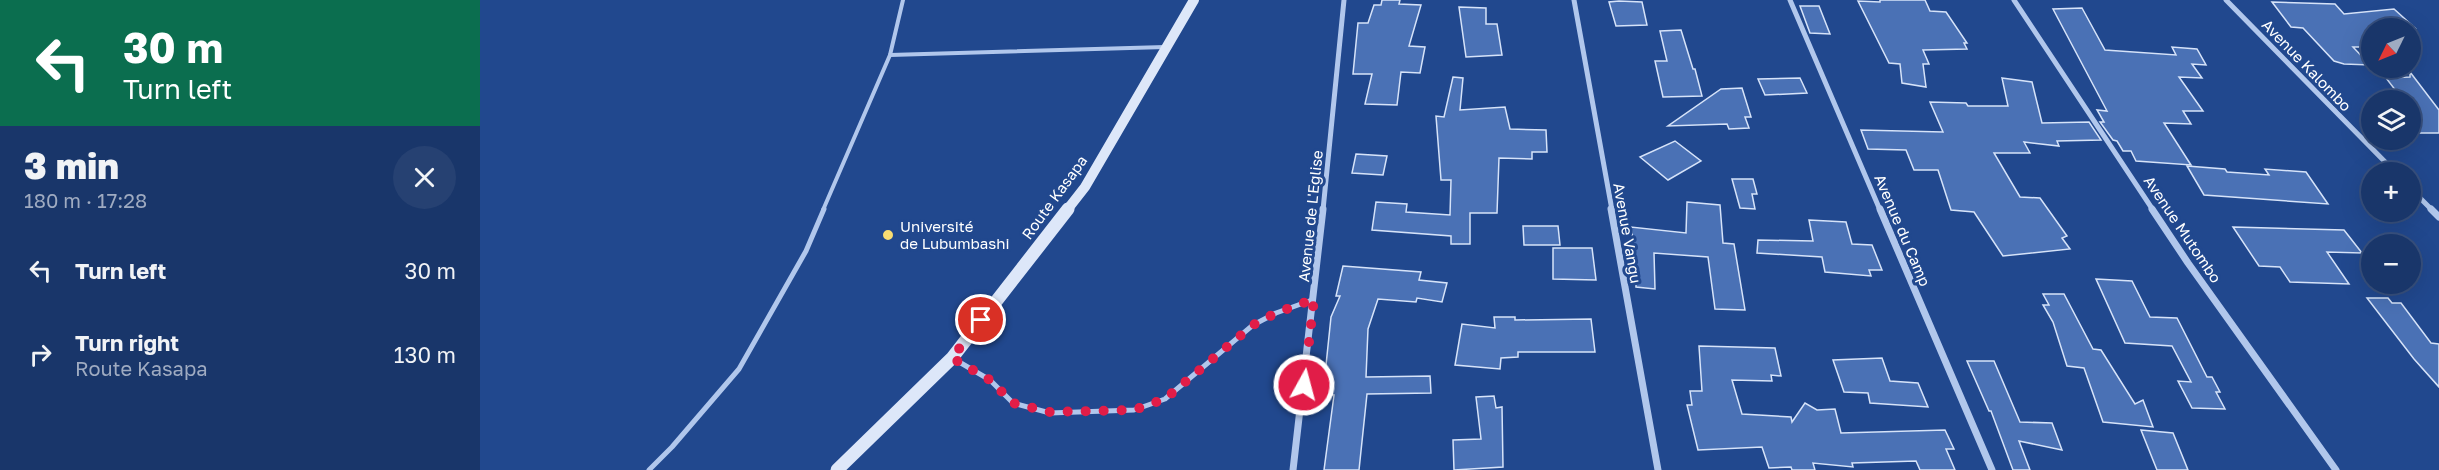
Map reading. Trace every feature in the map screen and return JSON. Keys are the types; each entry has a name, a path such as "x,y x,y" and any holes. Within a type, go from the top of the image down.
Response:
{"main road":[{"name":"Route Kasapa","path":"837,470 952,358 1085,188 1194,0"}],"street":[{"name":"Avenue de L'Eglise","path":"1293,470 1314,299 1344,0"},
{"name":"Avenue Vangu","path":"1574,0 1658,470"},
{"name":"Avenue du Camp","path":"1790,0 1992,470"},
{"name":"Avenue Mutombo","path":"2013,0 2188,263 2336,470"},
{"name":"Avenue Kalombo","path":"2226,0 2385,162"},
{"path":"2421,199 2439,217"}],"lane":[{"path":"649,470 672,447 739,369 806,251 890,55 903,0"},
{"path":"890,55 1168,47"},
{"path":"952,358 990,380 1013,403 1050,412 1134,410 1165,399 1253,325 1276,313 1314,299"}],"building":[{"path":"1382,0 1400,0 1399,4 1421,5 1409,46 1425,47 1420,73 1401,72 1397,105 1365,104 1372,74 1353,74 1358,23 1368,23 1374,5 1381,5"},
{"path":"1880,0 1925,0 1930,11 1946,12 1967,43 1964,43 1967,49 1923,50 1929,64 1923,64 1926,87 1902,83 1900,64 1889,63 1858,1 1880,2"},
{"path":"1609,2 1642,2 1647,25 1616,26"},
{"path":"2272,2 2335,4 2344,14 2394,9 2404,18 2361,18 2361,47 2353,47 2361,55 2361,65 2334,61 2303,28 2291,27"},
{"path":"1800,6 1819,6 1830,34 1810,33"},
{"path":"1459,7 1486,8 1486,24 1497,24 1502,55 1466,57"},
{"path":"2082,8 2105,50 2176,55 2172,47 2197,49 2206,65 2192,64 2202,78 2179,77 2203,111 2183,111 2191,124 2164,123 2191,165 2136,161 2131,151 2123,151 2100,122 2104,122 2097,110 2107,111 2053,9"},
{"path":"1681,30 1702,96 1663,97 1655,61 1667,61 1660,31"},
{"path":"1453,77 1463,78 1460,110 1505,107 1510,129 1546,130 1547,152 1532,152 1532,159 1499,158 1497,213 1470,213 1470,244 1451,244 1451,236 1372,230 1376,202 1407,204 1406,212 1450,215 1451,180 1441,180 1436,116 1444,117"},
{"path":"1800,78 1807,93 1765,95 1758,79"},
{"path":"2002,78 2032,82 2042,123 2089,122 2101,140 2057,141 2059,146 2024,142 2030,153 1994,153 2020,197 2040,198 2067,236 2062,238 2070,249 2003,256 1974,212 1951,210 1938,170 1914,170 1906,150 1868,149 1861,130 1943,132 1930,102 1966,103 1968,106 2008,106"},
{"path":"2386,78 2415,78 2439,110 2439,133 2421,133 2421,90 2395,90"},
{"path":"1742,88 1751,117 1745,117 1749,128 1729,129 1727,124 1668,126 1721,89"},
{"path":"1675,141 1701,161 1668,180 1640,157"},
{"path":"1356,154 1387,156 1383,175 1352,173"},
{"path":"2187,166 2269,175 2265,169 2306,172 2328,204 2204,195"},
{"path":"1732,179 1753,179 1757,194 1752,194 1755,209 1740,208"},
{"path":"1687,202 1720,205 1723,243 1734,244 1745,310 1715,309 1708,257 1654,253 1655,289 1636,287 1635,251 1631,227 1686,233"},
{"path":"1809,220 1846,222 1852,244 1872,245 1882,270 1869,270 1871,276 1825,272 1822,257 1757,253 1758,240 1813,241"},
{"path":"1523,226 1558,226 1560,245 1524,245"},
{"path":"2233,227 2344,230 2361,252 2327,252 2349,284 2290,282 2280,267 2259,266"},
{"path":"1553,248 1592,248 1596,280 1553,279"},
{"path":"1343,266 1421,272 1419,280 1447,283 1442,302 1417,298 1416,302 1378,299 1368,329 1366,377 1430,376 1431,393 1367,394 1359,470 1324,470 1334,395 1323,394 1331,317 1340,296 1336,296"},
{"path":"2096,279 2132,281 2150,317 2177,318 2207,377 2212,377 2220,392 2216,392 2225,409 2192,408 2178,381 2191,382 2172,346 2125,343"},
{"path":"2043,294 2064,294 2093,349 2101,350 2135,404 2143,400 2153,427 2103,422 2084,368 2067,366 2053,322 2043,305 2049,305"},
{"path":"2367,298 2388,298 2392,303 2401,303 2431,343 2439,344 2439,387 2414,359"},
{"path":"1494,317 1515,317 1515,320 1591,319 1595,352 1518,352 1518,357 1501,358 1500,369 1455,365 1462,324 1495,328"},
{"path":"1699,346 1775,348 1781,376 1771,375 1772,381 1732,380 1742,414 1791,417 1792,422 1805,403 1817,410 1835,409 1841,433 1945,430 1954,449 1946,449 1955,470 1920,470 1916,461 1852,463 1853,467 1813,463 1815,470 1792,470 1791,467 1769,468 1762,447 1698,450 1687,405 1692,405 1690,391 1702,391"},
{"path":"1882,358 1890,381 1918,383 1928,407 1870,403 1868,393 1844,392 1833,360"},
{"path":"1967,361 1994,361 2020,422 2052,423 2062,450 2019,441 2030,470 2013,470 1991,411 1989,411"},
{"path":"1494,396 1496,408 1502,407 1503,467 1454,470 1453,440 1481,439 1476,397"},
{"path":"2141,430 2173,433 2188,470 2157,470"}],"place":[{"name":"Université de Lubumbashi","path":"888,235"}],"route":[{"path":"981,320 952,358 990,380 1013,403 1050,412 1134,410 1165,399 1253,325 1276,313 1314,299 1304,385"}]}
